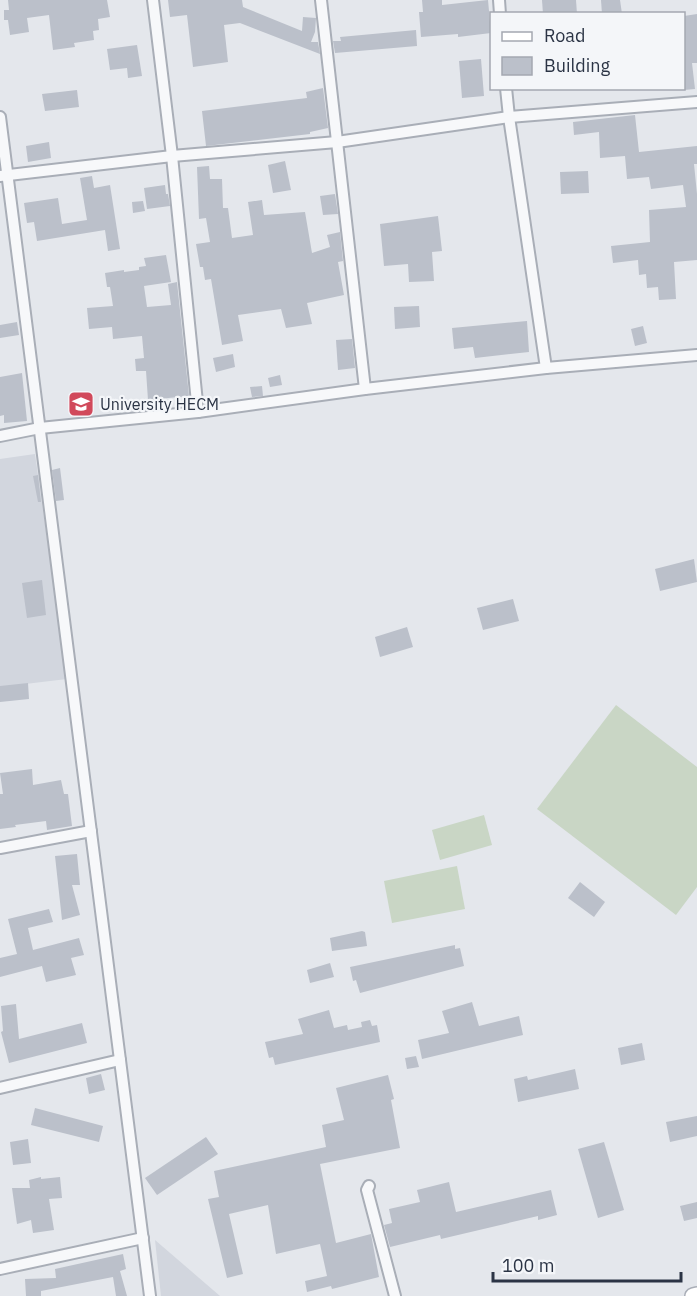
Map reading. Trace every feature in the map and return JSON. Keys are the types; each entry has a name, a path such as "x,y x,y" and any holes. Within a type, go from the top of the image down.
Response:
{"street":[{"path":"153,0 172,156 198,412"},
{"path":"321,0 365,389"},
{"path":"506,90 546,368"},
{"path":"4,175 172,156 337,142 509,117 697,102"},
{"path":"0,117 4,175 40,428 150,1296"},
{"path":"0,436 40,428 198,412 365,389 546,368 697,355"},
{"path":"0,848 91,831"},
{"path":"0,1088 120,1060"},
{"path":"369,1186 367,1190 395,1296"},
{"path":"0,1269 143,1238"}],"shaded area":[{"path":"35,454 67,679 0,687 0,459"},
{"path":"155,1240 220,1296 161,1296"}],"green space":[{"path":"616,705 697,767 697,887 676,915 537,809"},
{"path":"484,815 492,845 440,860 432,830"},
{"path":"457,866 465,909 392,923 384,881"}],"building":[{"path":"8,0 107,0 110,17 98,19 99,30 93,31 94,40 74,43 75,47 53,50 49,15 27,18 29,32 10,35 8,20 4,20 4,10 9,10"},
{"path":"168,0 242,0 243,7 302,31 303,17 316,18 315,32 311,42 318,42 320,54 240,23 224,25 228,62 193,67 187,15 170,17"},
{"path":"422,0 442,0 442,5 488,0 490,33 458,37 458,34 421,37 419,12 423,12"},
{"path":"542,0 576,0 577,12 543,12"},
{"path":"601,0 620,0 622,12 602,12"},
{"path":"697,14 697,63 692,63 695,89 685,90 685,16"},
{"path":"416,30 417,46 335,53 333,41 341,41 340,37"},
{"path":"137,45 142,76 128,78 127,68 110,70 107,49"},
{"path":"481,59 484,96 462,98 459,61"},
{"path":"323,88 328,128 310,132 310,134 206,146 202,111 307,98 306,92"},
{"path":"77,90 79,107 45,111 42,94"},
{"path":"635,115 639,152 697,146 697,164 694,164 697,194 697,260 674,262 676,299 659,300 658,287 647,288 646,274 639,275 638,260 613,263 611,246 650,242 649,210 686,207 683,185 651,189 649,177 627,179 625,156 600,158 599,132 574,135 573,122"},
{"path":"49,142 51,158 28,162 26,146"},
{"path":"285,161 291,190 273,193 268,165"},
{"path":"209,166 210,179 222,179 223,208 228,208 232,238 253,235 248,202 262,200 264,215 305,212 312,253 330,247 327,235 340,232 343,261 338,262 344,295 307,303 312,324 286,328 281,309 238,315 243,341 222,345 211,279 205,280 196,244 210,242 206,218 199,219 197,167"},
{"path":"588,171 589,193 561,194 560,172"},
{"path":"92,176 94,188 110,185 120,249 108,251 105,230 37,241 34,222 27,223 24,203 58,198 62,224 87,220 80,178"},
{"path":"165,185 170,206 147,209 144,188"},
{"path":"335,194 338,214 323,215 320,196"},
{"path":"143,201 145,211 133,213 132,202"},
{"path":"438,216 442,251 432,252 434,281 409,282 408,264 384,266 380,224"},
{"path":"166,255 171,282 144,286 147,307 171,305 168,284 177,282 189,396 148,400 146,371 136,371 135,359 144,358 142,336 113,339 112,327 89,329 87,308 113,306 105,273 139,270 139,267 146,266 144,258"},
{"path":"419,306 420,327 395,329 394,307"},
{"path":"527,321 529,352 475,358 473,347 454,349 452,328"},
{"path":"17,322 19,335 0,338 0,325"},
{"path":"643,326 647,343 635,346 631,329"},
{"path":"352,339 355,368 338,370 336,340"},
{"path":"233,354 235,367 216,372 213,358"},
{"path":"22,373 27,421 4,423 4,415 0,416 0,377"},
{"path":"280,375 282,385 270,387 268,378"},
{"path":"262,386 263,396 252,397 250,387"},
{"path":"60,468 64,500 56,501 52,470"},
{"path":"38,475 41,502 38,502 33,476"},
{"path":"694,559 697,582 660,591 655,569"},
{"path":"42,580 46,615 27,618 22,583"},
{"path":"513,599 519,621 483,630 477,608"},
{"path":"407,627 413,647 380,657 375,637"},
{"path":"28,683 29,699 0,702 0,686"},
{"path":"32,769 33,785 61,780 64,794 68,794 72,826 47,830 46,821 0,829 0,794 3,794 0,773"},
{"path":"77,854 80,885 72,885 80,915 62,920 55,856"},
{"path":"580,882 605,902 594,917 568,898"},
{"path":"49,909 53,922 28,928 33,950 79,938 84,955 71,958 76,975 46,982 42,966 0,977 0,958 17,954 8,919"},
{"path":"365,932 367,946 332,951 330,938"},
{"path":"455,945 455,949 460,948 464,966 360,993 356,980 353,981 350,967"},
{"path":"330,963 334,977 310,983 307,970"},
{"path":"472,1002 479,1026 519,1016 523,1035 422,1059 418,1040 449,1033 442,1011"},
{"path":"16,1004 19,1039 82,1023 87,1043 9,1063 1,1032 3,1031 1,1006"},
{"path":"329,1010 334,1028 347,1025 348,1030 362,1027 361,1022 370,1020 372,1026 377,1025 380,1042 275,1065 273,1057 269,1058 265,1042 303,1034 298,1019"},
{"path":"642,1043 645,1060 621,1065 618,1048"},
{"path":"416,1056 419,1067 407,1069 405,1058"},
{"path":"575,1069 579,1089 518,1102 514,1079 527,1076 528,1080"},
{"path":"101,1074 105,1090 89,1094 86,1078"},
{"path":"388,1075 394,1099 391,1100 400,1148 320,1164 336,1243 371,1234 379,1277 332,1289 331,1286 307,1292 305,1281 327,1276 320,1244 276,1254 268,1205 229,1214 243,1274 227,1278 208,1199 219,1197 214,1171 326,1147 322,1125 344,1120 336,1088"},
{"path":"35,1108 103,1126 99,1142 31,1125"},
{"path":"697,1116 697,1136 670,1142 666,1122"},
{"path":"206,1137 218,1154 157,1195 145,1178"},
{"path":"28,1139 31,1163 13,1165 10,1142"},
{"path":"604,1142 624,1210 598,1218 578,1149"},
{"path":"41,1177 41,1179 60,1177 62,1198 49,1199 54,1230 33,1233 31,1220 17,1224 12,1188 30,1188 29,1180"},
{"path":"449,1182 456,1212 551,1190 557,1215 538,1220 538,1216 441,1239 440,1235 390,1247 384,1225 392,1223 389,1209 420,1202 417,1190"},
{"path":"697,1202 697,1218 684,1221 680,1206"},
{"path":"123,1254 126,1269 120,1271 127,1296 116,1296 113,1277 41,1291 41,1296 26,1296 25,1279 56,1278 55,1269"}],"place":[{"name":"University HECM","path":"81,404"}]}
